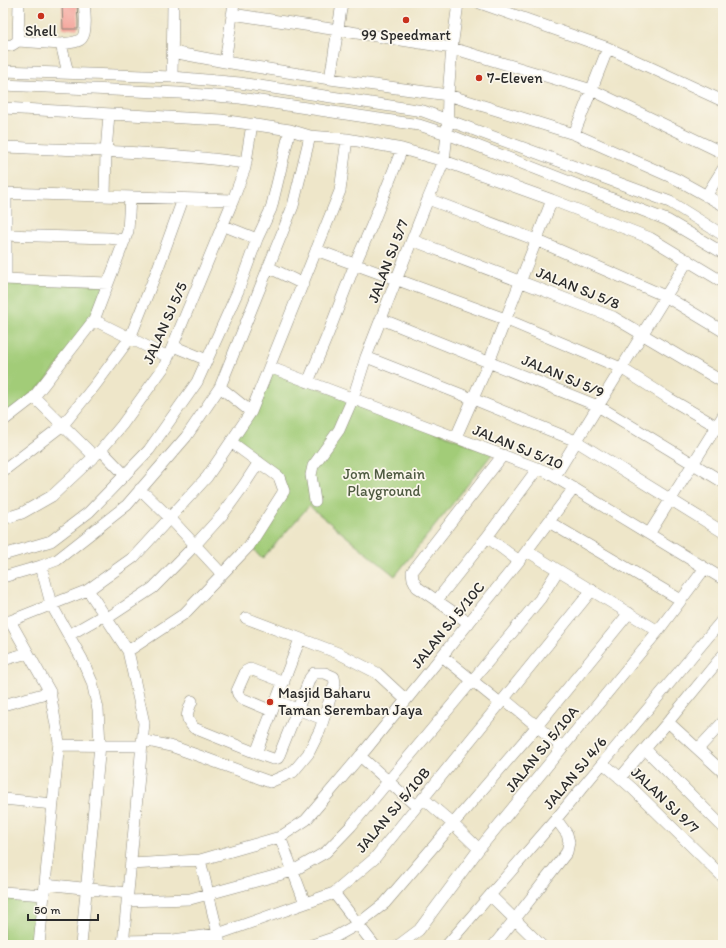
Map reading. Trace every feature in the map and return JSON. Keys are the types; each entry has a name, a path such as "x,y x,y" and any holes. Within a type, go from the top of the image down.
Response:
{"street":[{"path":"18,41 19,3"},
{"path":"3,46 12,45 18,41 61,44 70,43 81,39 85,30 84,3"},
{"path":"172,77 173,3"},
{"path":"330,79 342,3"},
{"name":"JALAN SJ 5/7","path":"315,501 311,475 313,466 339,430 353,398 366,357 444,162 452,48 458,3"},
{"path":"480,3 608,48 723,102"},
{"path":"225,62 233,8 338,30 452,48 592,90 723,153"},
{"path":"61,44 68,73"},
{"path":"574,134 608,48"},
{"path":"172,52 330,79 448,95 574,134 678,180 723,205"},
{"path":"3,71 172,77 240,83 423,111 670,202 723,235"},
{"path":"3,85 179,93 240,98 419,125 447,134 667,220 723,253"},
{"path":"3,108 221,120 290,130 310,136 347,139 402,149 444,162 552,200 650,238 723,282"},
{"path":"105,196 109,114"},
{"name":"JALAN SJ 5/5","path":"3,519 22,512 52,496 98,453 122,425 164,367 245,168 252,124"},
{"path":"3,554 51,541 89,512 149,450 197,382 238,291 257,239 271,209 290,130"},
{"path":"3,577 57,560 127,505 186,437 220,387 293,206 310,136"},
{"path":"39,945 58,744 50,692 28,653 7,621 88,590 134,557 206,477 231,442 251,412 340,191 347,139"},
{"path":"3,148 206,157 246,163"},
{"path":"308,382 402,149"},
{"path":"706,196 723,170"},
{"path":"108,283 4,279 4,193 233,200"},
{"path":"3,421 34,397 94,320 128,232 130,197"},
{"path":"3,471 63,425 130,338 158,268 183,199"},
{"path":"428,199 536,240 665,296 723,331"},
{"path":"456,437 489,362 552,200"},
{"path":"222,225 257,239"},
{"path":"4,235 108,238 125,240"},
{"name":"JALAN SJ 5/8","path":"412,240 613,317 723,382"},
{"path":"316,250 505,319 621,368 720,428"},
{"path":"555,476 688,260"},
{"path":"268,267 303,284"},
{"name":"JALAN SJ 5/9","path":"381,319 598,406 723,482"},
{"path":"94,320 168,357"},
{"path":"173,346 207,360"},
{"path":"366,357 576,441 723,532"},
{"name":"JALAN SJ 5/10","path":"270,367 547,472 723,579"},
{"path":"220,387 251,412"},
{"path":"34,397 63,425 125,475"},
{"path":"649,534 693,464 720,428 723,416"},
{"path":"128,651 184,614 249,546 284,491 279,477 231,442"},
{"path":"469,623 417,587 413,579 412,572 503,455"},
{"path":"69,635 105,617 153,588 223,514 259,462"},
{"path":"437,600 487,537 538,468"},
{"name":"JALAN SJ 5/10C","path":"131,864 200,860 280,837 306,820 469,623 527,551 574,488"},
{"path":"140,489 170,518 222,574"},
{"path":"549,522 681,600"},
{"path":"487,537 519,561"},
{"path":"527,551 658,630"},
{"path":"41,566 51,604 82,659 92,682 98,709 100,746 81,945"},
{"name":"JALAN SJ 5/10A","path":"399,945 419,930 479,849 658,630 705,568"},
{"path":"45,884 87,888 127,897 190,899 293,871 326,852 351,826 443,717 540,599 558,570"},
{"path":"88,590 128,651 144,723 123,943"},
{"name":"JALAN SJ 5/10B","path":"123,943 173,940 219,940 305,903 334,893 374,859 592,590"},
{"path":"312,945 333,938 358,924 385,903 537,726 629,613"},
{"path":"246,618 338,653 376,673 406,700"},
{"name":"JALAN SJ 4/6","path":"447,945 604,763 723,619"},
{"path":"256,753 300,639"},
{"path":"3,660 28,653"},
{"path":"620,778 723,655"},
{"path":"442,656 472,681 537,726 562,747"},
{"path":"284,682 250,669 246,671 237,691 241,698 298,710 323,719"},
{"path":"58,744 100,746 142,743 174,747 270,782 293,772 308,754 320,730 335,684 334,677 325,673 314,673 310,678 278,758 273,759 194,728 188,722 187,712 192,701"},
{"path":"3,705 50,692"},
{"path":"668,722 723,772"},
{"path":"698,749 723,722"},
{"path":"645,749 723,827"},
{"path":"360,756 388,781 453,824 479,849"},
{"name":"JALAN SJ 9/7","path":"604,763 633,789 723,877"},
{"path":"3,799 53,804"},
{"path":"494,945 567,852 569,842 567,834 556,819"},
{"path":"280,837 305,903"},
{"path":"200,860 219,940"},
{"path":"3,892 44,895"},
{"path":"334,893 374,945"},
{"path":"490,895 541,945"}],"green space":[{"path":"3,280 106,285 93,319 45,382 3,420"},
{"name":"Jom Memain Playground","path":"271,370 493,453 395,576 309,506 262,559 251,547 286,492 280,475 233,442"},
{"path":"3,894 43,896 38,945 3,945"}],"building":[{"path":"62,3 77,3 78,29 63,29"}],"place":[{"name":"Shell","path":"41,16"},
{"name":"99 Speedmart","path":"406,20"},
{"name":"7-Eleven","path":"479,78"},
{"name":"Masjid Baharu Taman Seremban Jaya","path":"270,702"}]}
